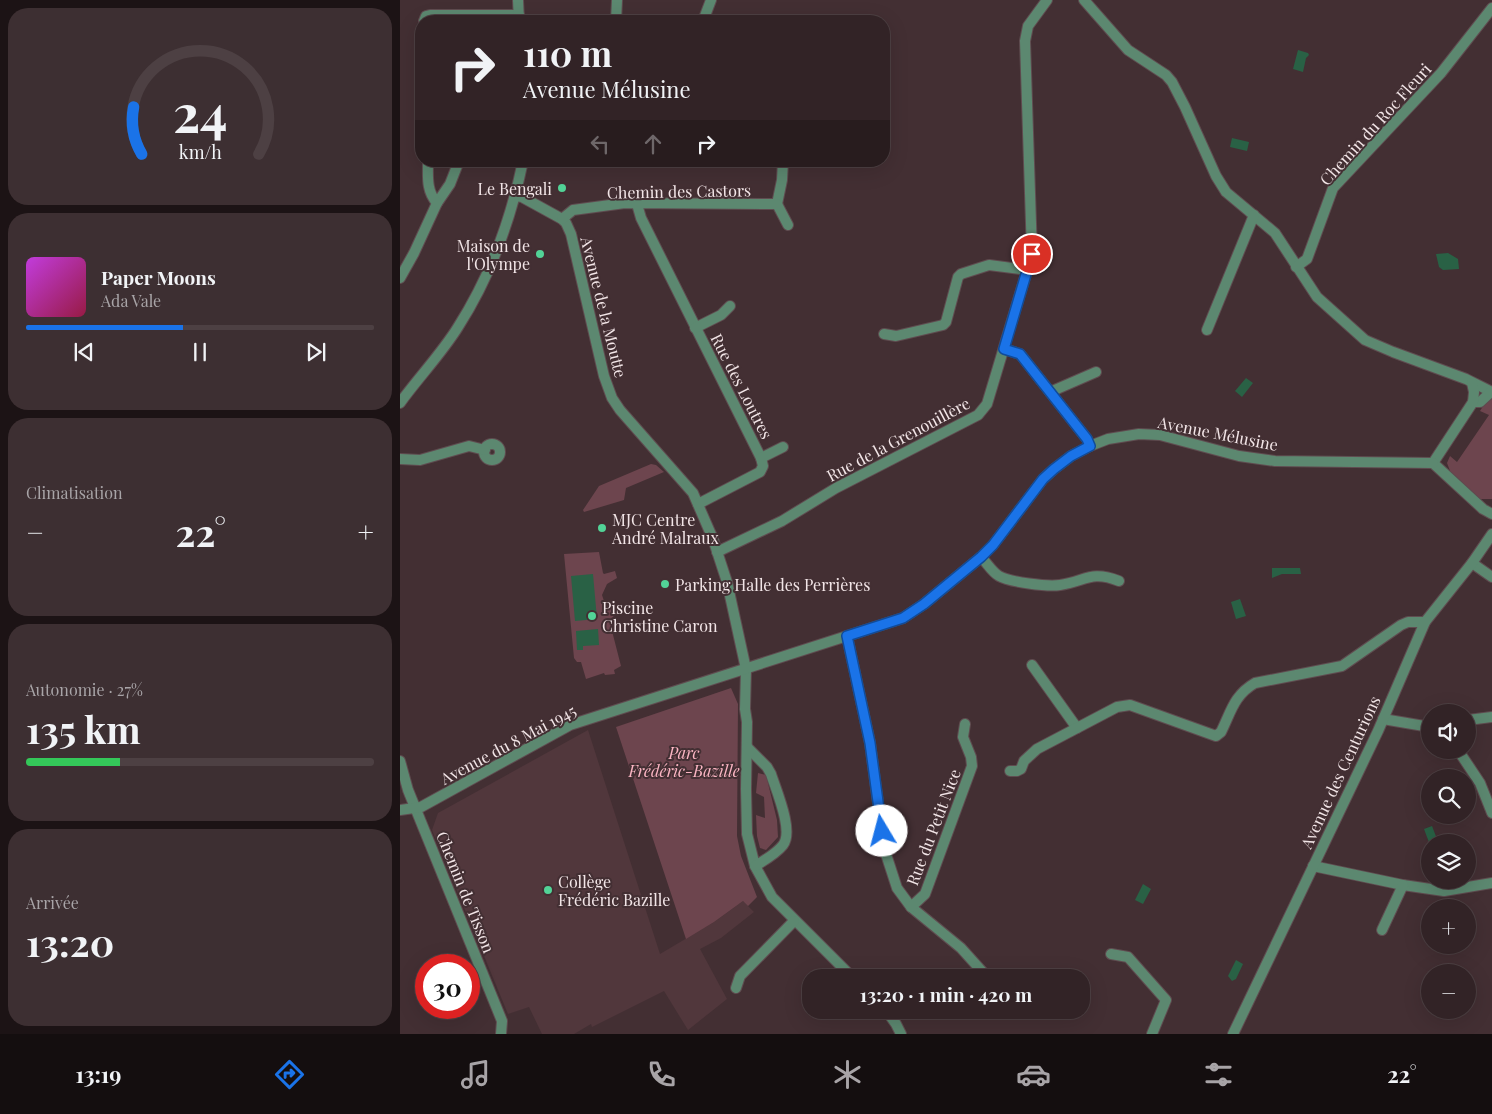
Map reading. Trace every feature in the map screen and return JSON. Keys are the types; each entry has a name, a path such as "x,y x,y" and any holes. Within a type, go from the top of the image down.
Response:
{"street":[{"path":"518,0 519,15"},
{"path":"616,15 617,0"},
{"path":"705,15 711,0"},
{"name":"Rue de la Grenouillère","path":"717,552 782,522 836,488 978,415 987,404 1032,254 1025,40 1028,26 1047,0"},
{"path":"1084,0 1128,50 1166,75 1172,82 1216,176 1226,192 1275,233 1317,297 1365,340 1466,379 1492,392 1480,402 1473,402"},
{"name":"Chemin du Roc Fleuri","path":"1296,267 1307,259 1332,188 1441,73 1492,8"},
{"path":"428,167 429,190 437,203"},
{"path":"400,278 437,203 450,184 457,167"},
{"path":"401,400 458,328 479,288 516,196 522,167"},
{"path":"783,167 777,204 788,225"},
{"path":"516,196 522,197 562,219"},
{"name":"Chemin des Castors","path":"562,219 573,210 624,203 777,204"},
{"name":"Rue des Loutres","path":"637,204 641,218 761,458 763,466 760,472 698,504"},
{"path":"1206,330 1254,215"},
{"name":"Avenue de la Moutte","path":"562,219 571,234 604,376 612,398 655,450 688,485 698,504 717,552 733,606 746,669 747,834 755,866 772,898 844,969"},
{"path":"884,334 896,336 942,325 946,322 960,274 989,265 1027,270"},
{"name":"Rue des Loutres","path":"695,328 721,315 730,306"},
{"path":"1004,349 1020,354 1087,439 1090,446"},
{"path":"1050,392 1096,372"},
{"path":"1472,383 1474,392 1473,402 1433,463 1483,509 1492,514"},
{"name":"Avenue Mélusine","path":"746,669 903,618 910,614 981,557 993,545 1043,479 1054,469 1071,456 1108,439 1139,434 1160,435 1239,456 1275,461 1433,463"},
{"path":"400,459 420,460 469,446 485,450"},
{"name":"Rue des Loutres","path":"761,458 783,448"},
{"name":"Avenue des Centurions","path":"1233,1034 1383,719 1425,622 1472,563 1492,534"},
{"path":"981,557 997,575 1008,581 1059,586 1098,575 1119,581"},
{"path":"1472,563 1492,578"},
{"path":"1010,771 1021,769 1024,761 1037,749 1124,705 1216,736 1221,732 1238,696 1255,683 1342,666 1401,625 1408,622 1425,622"},
{"path":"847,636 870,743 884,848 897,888 911,907 961,948 980,969"},
{"path":"1032,665 1077,728"},
{"name":"Avenue du 8 Mai 1945","path":"400,810 422,807 570,725 746,669"},
{"path":"1476,719 1492,717"},
{"path":"1383,719 1421,725"},
{"name":"Rue du Petit Nice","path":"911,907 925,894 972,766 971,757 963,737 965,724"},
{"path":"747,747 767,767 771,774 787,828 784,845 777,852 755,866"},
{"path":"1464,759 1480,783 1492,813"},
{"name":"Chemin de Tisson","path":"400,761 408,790 502,1021 502,1034"},
{"path":"1313,866 1403,885 1444,891 1492,883"},
{"path":"1382,930 1403,885"},
{"path":"736,988 740,976 794,921"},
{"path":"1111,954 1128,957 1166,1000 1152,1034"},
{"path":"892,1019 901,1034"}],"shaded area":[{"path":"1298,50 1309,55 1306,58 1303,72 1293,69"},
{"path":"1232,138 1249,142 1247,151 1230,147"},
{"path":"1448,253 1458,259 1459,269 1443,270 1439,267 1436,254"},
{"path":"1246,378 1253,383 1242,397 1235,391"},
{"path":"1272,568 1300,568 1301,574 1282,574 1272,578"},
{"path":"593,574 597,619 575,621 571,576"},
{"path":"1240,599 1246,616 1236,619 1231,602"},
{"path":"598,629 599,645 583,646 583,650 577,650 576,631"},
{"name":"Collège Frédéric Bazille","path":"588,730 660,954 714,922 743,901 754,912 721,938 700,949 727,999 688,1030 664,991 592,1027 591,1024 574,1034 542,1034 529,1007 508,1014 432,830 438,813"},
{"path":"1432,826 1435,834 1426,834 1424,829"},
{"path":"1143,884 1151,889 1143,904 1135,900"},
{"path":"1236,960 1243,964 1236,979 1232,981 1228,976"}],"green space":[{"path":"1492,399 1492,499 1480,499 1450,471 1447,463 1450,456 1457,462 1489,415 1480,411 1485,403"},
{"path":"651,464 656,465 664,472 626,488 624,500 584,512 583,510 599,486"},
{"name":"Piscine Christine Caron","path":"599,552 603,573 615,571 617,578 607,584 602,595 605,604 615,611 612,621 615,628 612,631 621,666 614,670 615,674 605,675 604,673 586,679 581,662 577,662 574,658 564,554"},
{"name":"Parc Frédéric-Bazille","path":"731,688 738,704 737,836 741,856 757,897 748,906 743,901 686,939 616,727"},
{"path":"758,773 766,775 777,820 778,837 766,850 760,848 757,836 756,815 765,818 764,797 756,793"}],"place":[{"name":"Le Bengali","path":"562,188"},
{"name":"Maison de l'Olympe","path":"540,254"},
{"name":"MJC Centre André Malraux","path":"602,528"},
{"name":"Parking Halle des Perrières","path":"665,584"},
{"name":"Piscine Christine Caron","path":"592,616"},
{"name":"Collège Frédéric Bazille","path":"548,890"}],"route":[{"path":"882,831 870,743 847,636 903,618 924,604 993,545 1043,479 1071,456 1090,446 1087,439 1020,354 1004,349 1032,254"}]}
